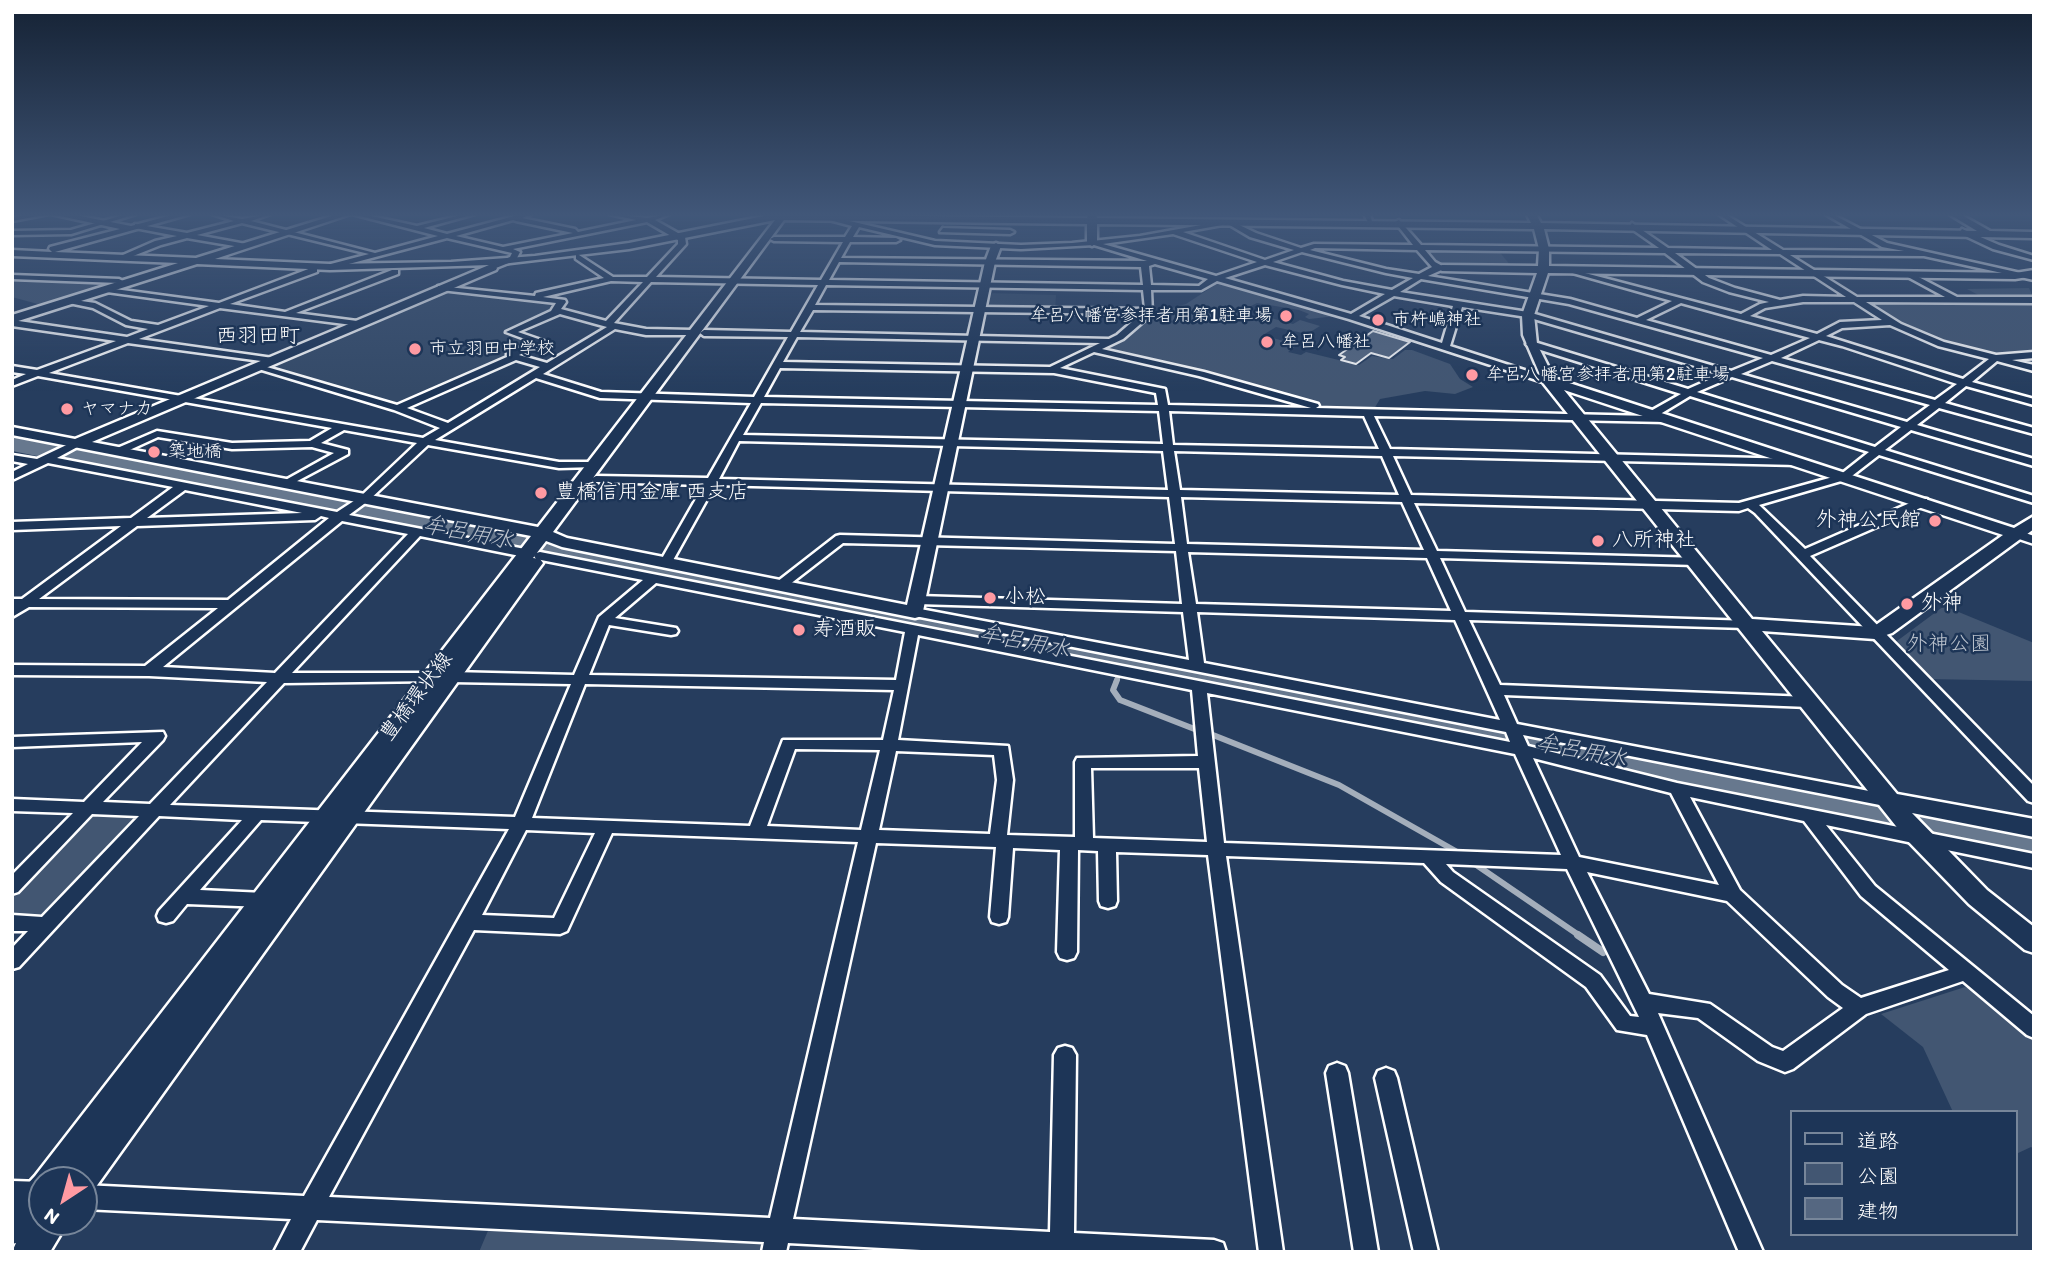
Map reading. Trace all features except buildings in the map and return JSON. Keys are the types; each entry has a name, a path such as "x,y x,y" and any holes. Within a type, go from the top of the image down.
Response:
{"main road":[{"path":"12,321 159,273"},
{"path":"70,447 479,273"},
{"name":"豊橋環状線","path":"92,1166 336,818 539,546 593,465 650,397 743,273"},
{"name":"豊橋環状線","path":"737,281 744,273"},
{"path":"1815,273 2030,276"},
{"path":"1549,381 2025,537"},
{"name":"豊橋環状線","path":"539,546 596,479 650,397"},
{"path":"12,431 70,447 119,451 286,484 350,509 539,546 666,562 780,585 864,611 915,614"},
{"path":"1746,624 1875,633 2025,537 2034,521"},
{"path":"1894,806 2034,828"},
{"path":"1894,806 1918,837 1978,897 2034,943"},
{"name":"豊橋環状線","path":"59,1166 244,898 336,818"},
{"name":"豊橋環状線","path":"12,1228 28,1208"}],"street":[{"path":"12,383 306,273"},
{"path":"287,314 392,273"},
{"path":"602,273 611,279"},
{"path":"149,671 350,509 426,441 611,325 655,273"},
{"path":"666,562 828,273"},
{"path":"777,1242 903,685 915,614 988,273"},
{"path":"1054,370 1055,367 1120,337 1149,312 1150,273"},
{"path":"1191,273 1352,317 1549,381"},
{"path":"528,298 611,279 1201,288 1234,273"},
{"path":"1309,273 1392,294 1528,315 2034,463"},
{"path":"1398,273 1535,294 2034,432"},
{"path":"1352,317 1429,273"},
{"path":"1542,273 1528,315 1531,344 1549,381 1894,806"},
{"path":"1577,273 1819,337 1963,383 2034,402"},
{"path":"1697,273 1721,286 1778,302"},
{"path":"1815,273 1892,322 1941,344 2034,368"},
{"path":"1911,275 1954,299"},
{"path":"2030,276 2034,289"},
{"path":"12,277 131,282"},
{"path":"441,288 560,301 562,302 555,310 638,331 1112,340"},
{"path":"107,290 357,324"},
{"path":"1742,317 1778,302 1854,298 2034,300"},
{"path":"1638,321 1680,300"},
{"path":"68,302 95,306 129,323 159,328"},
{"path":"1445,347 1458,304"},
{"path":"809,307 1149,312"},
{"path":"547,366 510,355 542,342 510,332 559,311"},
{"path":"12,321 272,361"},
{"path":"534,374 600,395 650,397 1661,417 1689,392 1774,358 1829,330 1847,323 1892,322"},
{"path":"1531,344 2034,500"},
{"path":"1092,349 1201,374 1336,412"},
{"path":"596,479 1739,507 1843,477 1996,358 2034,355"},
{"path":"398,408 515,357"},
{"path":"777,365 1065,370 1161,391 1198,676 1216,848 1271,1252"},
{"path":"257,367 398,408 448,427"},
{"path":"12,369 559,465 593,465"},
{"path":"1367,412 1573,862 1643,1002 1751,1252"},
{"path":"312,444 344,426"},
{"path":"119,451 157,434 232,446 312,444 344,452 286,484"},
{"path":"737,438 1800,462"},
{"path":"12,477 70,447"},
{"path":"12,458 46,459 184,485 350,509 417,532 539,546 654,578 864,611"},
{"path":"12,613 19,603 135,523 184,485"},
{"path":"1800,553 1807,554 1923,502"},
{"path":"1749,504 1759,510 2034,797"},
{"path":"12,526 135,523 350,509"},
{"path":"12,961 417,532"},
{"path":"780,585 840,538 1696,561"},
{"path":"286,1252 521,824 604,620 654,578"},
{"path":"19,603 230,604"},
{"path":"915,614 1188,609 1746,624"},
{"path":"915,614 1058,649 1519,739 1894,806"},
{"path":"604,620 671,631"},
{"path":"12,670 149,671 279,678 903,685"},
{"path":"1198,676 1519,739 1677,789 2034,861"},
{"path":"1496,690 1809,702"},
{"path":"12,742 157,736 12,887"},
{"path":"756,832 789,744 1002,750 1005,780 999,917"},
{"path":"1067,952 1083,762 1206,762"},
{"path":"1677,789 1733,895 1835,991 1859,1008"},
{"path":"17,810 155,810 1573,862 1733,895"},
{"path":"166,916 256,815"},
{"path":"1811,818 1868,891 2034,1029"},
{"path":"469,922 560,926 607,826"},
{"path":"1107,845 1108,901"},
{"path":"1428,856 1447,877 1594,981 1624,1024 1653,1027"},
{"path":"183,897 244,898"},
{"path":"12,923 47,925"},
{"path":"1643,1002 1703,1010 1765,1054 1785,1062 1859,1008 1966,972"},
{"path":"1062,1245 1065,1055"},
{"path":"1337,1073 1366,1252"},
{"path":"1386,1078 1426,1252"},
{"path":"98,1198 777,1242 1062,1245 1214,1252"}],"shaded area":[{"name":"市立羽田中学校","path":"449,291 558,304 549,314 506,332 537,342 398,405 265,367"},
{"path":"988,293 1056,295 1055,310 986,308"}],"green space":[{"path":"12,279 114,284 45,306 12,297"},
{"name":"牟呂八幡社","path":"1218,283 1336,316 1309,319 1305,317 1309,314 1299,310 1257,303 1239,312 1245,316 1267,317 1293,324 1300,320 1320,326 1307,334 1276,327 1263,335 1297,345 1288,352 1301,355 1306,352 1359,365 1372,356 1393,359 1405,350 1412,350 1450,364 1460,379 1473,387 1455,394 1425,391 1380,399 1374,409 1339,410 1101,349 1123,339 1155,313 1186,304"},
{"path":"2029,288 2034,299 1986,299 1967,289"},
{"path":"1864,301 2034,303 2034,352 1997,356 1954,346 1914,331"},
{"name":"外神公園","path":"1944,606 2034,643 2034,681 1928,679 1898,647 1897,641"},
{"path":"100,813 135,815 140,820 42,917 12,917 12,894 86,820"},
{"path":"1965,987 1977,992 2034,1041 2034,1149 2031,1147 2018,1153 2018,1110 1952,1110 1923,1047 1881,1014"},
{"path":"490,1226 758,1239 766,1246 765,1252 479,1252"}],"waterway":[{"name":"牟呂用水","path":"12,444 1723,780 1756,794 2034,851"},
{"path":"1116,682 1119,674"},
{"path":"1117,680 1113,690 1120,700 1197,730"},
{"path":"1213,735 1339,785 1459,853"},
{"path":"1472,862 1580,936"},
{"path":"1578,935 1603,952"}],"place":[{"name":"牟呂八幡宮参拝者用第1駐車場","path":"1286,316"},
{"name":"市杵嶋神社","path":"1378,320"},
{"name":"牟呂八幡社","path":"1267,342"},
{"name":"市立羽田中学校","path":"415,349"},
{"name":"牟呂八幡宮参拝者用第2駐車場","path":"1472,375"},
{"name":"ヤマナカ","path":"67,409"},
{"name":"築地橋","path":"154,452"},
{"name":"豊橋信用金庫 西支店","path":"541,493"},
{"name":"外神公民館","path":"1935,521"},
{"name":"八所神社","path":"1598,541"},
{"name":"小松","path":"990,598"},
{"name":"外神","path":"1907,604"},
{"name":"寿酒販","path":"799,630"}],"district":[{"name":"西羽田町","path":"258,337"}]}
